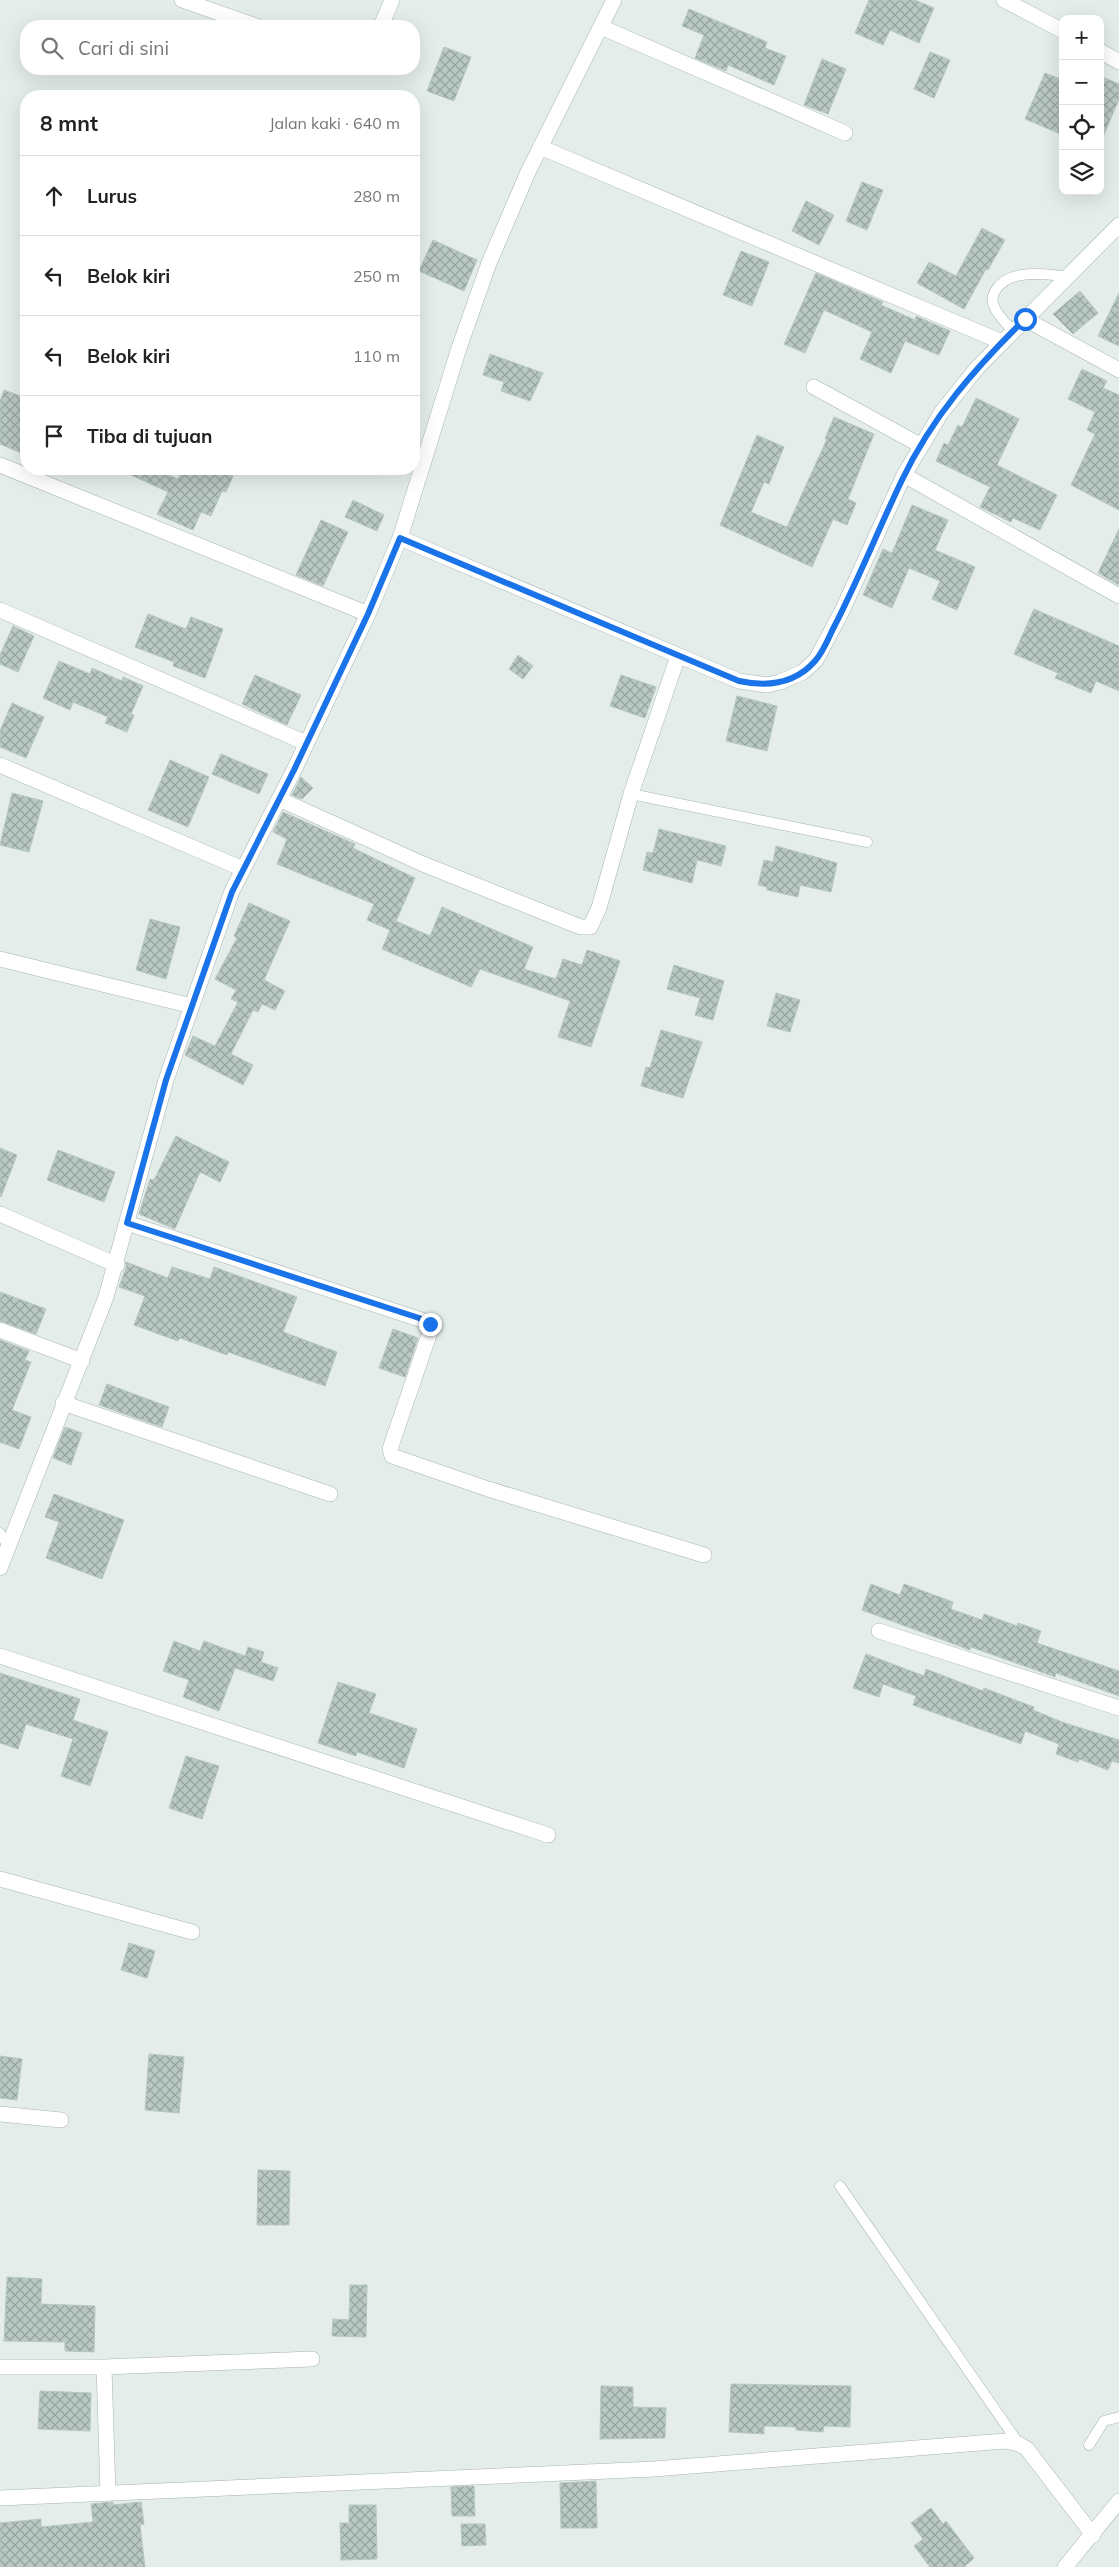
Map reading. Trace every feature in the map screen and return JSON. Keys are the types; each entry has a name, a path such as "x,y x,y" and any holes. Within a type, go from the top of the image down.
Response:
{"street":[{"path":"182,0 239,20"},
{"path":"384,20 392,0"},
{"path":"420,474 470,315 505,224 540,148 614,0"},
{"path":"1004,0 1059,29"},
{"path":"601,27 845,132"},
{"path":"1104,53 1119,62"},
{"path":"540,148 1002,342"},
{"path":"400,538 739,681 755,684 780,682 803,672 816,660 842,611 904,475 920,445 962,385 1066,276 1117,228"},
{"path":"1025,319 1119,370"},
{"path":"814,387 920,445"},
{"path":"0,465 20,473"},
{"path":"25,475 368,614"},
{"path":"0,1568 4,1539 82,1361 117,1265 166,1080 232,892 368,614 400,538 420,475"},
{"path":"904,475 1119,596"},
{"path":"0,610 306,743"},
{"path":"279,799 423,864 586,928 590,927 599,908 631,794 678,656"},
{"path":"0,765 243,869"},
{"path":"0,959 192,1006"},
{"path":"0,1214 117,1265"},
{"path":"127,1223 428,1322 430,1332 390,1449 392,1456 704,1555"},
{"path":"0,1330 82,1361"},
{"path":"63,1403 330,1494"},
{"path":"879,1630 1119,1708"},
{"path":"0,1656 548,1835"},
{"path":"0,1879 192,1932"},
{"path":"0,2114 61,2120"},
{"path":"0,2367 104,2367 312,2359"},
{"path":"104,2367 108,2493"},
{"path":"0,2498 654,2469 1005,2441 1019,2444 1034,2457 1093,2535"},
{"path":"1066,2567 1119,2501"}],"lane":[{"path":"1013,331 994,306 993,294 998,286 1012,277 1026,274 1066,276"},
{"path":"631,794 867,842"},
{"path":"840,2186 1019,2444"},
{"path":"1089,2445 1104,2421 1119,2417"}],"building":[{"path":"869,0 915,0 934,8 919,43 890,30 883,45 855,33"},
{"path":"689,9 767,42 765,48 786,56 774,85 728,65 726,71 695,58 704,35 682,26"},
{"path":"444,47 471,57 454,101 427,91"},
{"path":"930,52 950,60 934,98 914,89"},
{"path":"822,59 846,69 828,114 804,105"},
{"path":"1045,73 1059,78 1059,133 1025,119"},
{"path":"1104,78 1119,84 1119,99 1104,135"},
{"path":"862,182 883,190 867,230 846,221"},
{"path":"806,201 834,215 819,245 792,231"},
{"path":"982,228 1005,240 988,270 986,269 964,309 917,283 929,262 956,276"},
{"path":"433,240 477,260 464,291 420,271"},
{"path":"741,251 769,262 752,306 723,295"},
{"path":"816,273 883,302 881,305 915,320 916,316 950,331 939,355 905,341 891,373 860,359 872,332 824,310 805,353 784,344"},
{"path":"1080,291 1098,313 1073,334 1053,314"},
{"path":"1119,293 1119,346 1098,336"},
{"path":"490,354 543,373 530,401 501,391 504,382 483,375"},
{"path":"1082,369 1107,381 1103,388 1119,395 1119,510 1071,485 1095,434 1087,430 1095,412 1068,399"},
{"path":"4,390 20,396 20,452 0,444 0,401"},
{"path":"976,398 1019,419 997,465 1057,495 1040,530 1013,518 1011,522 980,507 990,487 936,461 944,443 948,445 958,425 962,427"},
{"path":"834,417 874,434 848,499 856,503 847,525 833,519 812,567 720,525 757,435 784,447 769,484 764,482 751,512 787,527 827,439 825,439"},
{"path":"131,475 169,475 178,479 180,475 233,476 226,492 222,491 211,516 201,512 193,530 157,514 168,492"},
{"path":"353,500 384,515 377,531 345,517"},
{"path":"912,505 948,520 935,550 975,567 957,610 932,599 940,581 909,568 892,608 863,595 883,549 892,553"},
{"path":"321,520 348,532 323,586 296,575"},
{"path":"1119,529 1119,585 1098,573"},
{"path":"1034,609 1119,646 1119,691 1096,681 1091,693 1055,678 1058,673 1014,654"},
{"path":"148,614 186,629 191,617 223,629 205,678 173,666 174,662 135,647"},
{"path":"13,626 34,636 18,672 0,664 0,655"},
{"path":"518,655 533,666 523,679 509,669"},
{"path":"59,661 90,674 92,668 122,681 123,677 143,686 131,714 134,715 127,732 105,723 108,717 73,702 70,710 43,698"},
{"path":"255,675 301,695 287,725 242,704"},
{"path":"621,675 656,687 645,718 610,706"},
{"path":"737,696 777,706 767,751 726,741"},
{"path":"12,703 44,717 26,758 0,747 0,731"},
{"path":"221,754 268,774 259,794 212,774"},
{"path":"170,760 209,777 188,827 148,810"},
{"path":"301,777 313,788 302,799 292,795"},
{"path":"12,793 43,801 29,852 0,845"},
{"path":"283,812 355,844 353,848 415,878 396,921 430,936 442,907 533,947 524,969 556,979 563,959 582,965 587,950 620,961 591,1047 558,1037 570,1001 480,969 471,987 382,949 390,930 367,920 374,904 277,864 287,839 273,832"},
{"path":"659,829 726,846 721,866 697,860 692,883 643,870 647,852 653,853"},
{"path":"776,846 837,863 831,892 800,885 798,897 767,890 767,887 758,885 764,860 773,862"},
{"path":"249,903 290,921 264,980 285,991 275,1010 262,1004 258,1012 253,1010 231,1054 253,1065 243,1085 185,1055 193,1036 215,1046 238,1002 231,999 236,990 215,979 237,938 234,936"},
{"path":"150,919 180,927 166,979 136,970"},
{"path":"674,965 724,981 713,1020 695,1015 700,998 667,989"},
{"path":"776,993 800,1000 790,1032 767,1026"},
{"path":"661,1030 702,1042 683,1098 641,1086 646,1067 650,1068"},
{"path":"176,1136 229,1162 220,1182 200,1172 175,1229 139,1214 150,1179 154,1180"},
{"path":"0,1148 17,1155 1,1197 0,1196"},
{"path":"58,1150 115,1172 104,1202 47,1180"},
{"path":"126,1262 168,1278 172,1267 210,1279 214,1267 297,1297 283,1332 337,1352 325,1386 228,1352 227,1355 180,1338 178,1341 134,1325 145,1296 119,1287 126,1268"},
{"path":"0,1292 46,1309 36,1334 0,1321"},
{"path":"393,1329 418,1338 405,1377 379,1368"},
{"path":"0,1340 29,1351 25,1360 31,1362 12,1410 31,1417 19,1449 0,1442"},
{"path":"107,1384 169,1407 162,1427 99,1405"},
{"path":"65,1427 82,1433 71,1465 53,1458"},
{"path":"54,1494 124,1520 102,1579 46,1558 59,1522 45,1517"},
{"path":"871,1584 900,1595 904,1584 953,1602 951,1609 982,1620 984,1614 1017,1626 1018,1623 1041,1631 1037,1643 1119,1671 1119,1696 1056,1673 1055,1677 971,1647 970,1650 862,1610"},
{"path":"174,1641 200,1651 204,1641 245,1656 248,1647 264,1652 261,1662 278,1668 273,1681 235,1668 219,1711 183,1697 189,1680 163,1671"},
{"path":"866,1654 924,1676 926,1669 983,1691 984,1688 1034,1707 1033,1710 1062,1722 1119,1740 1119,1763 1112,1761 1108,1770 1079,1759 1078,1762 1056,1754 1059,1744 1025,1731 1021,1744 913,1705 916,1696 883,1684 879,1697 853,1688"},
{"path":"0,1673 80,1699 73,1720 108,1732 90,1786 61,1776 73,1739 26,1724 18,1749 0,1743"},
{"path":"338,1682 376,1694 369,1713 417,1729 404,1768 357,1752 356,1756 318,1743"},
{"path":"186,1756 219,1766 202,1819 169,1808"},
{"path":"129,1943 155,1951 147,1978 121,1970"},
{"path":"149,2054 184,2057 179,2113 145,2110"},
{"path":"0,2056 22,2059 17,2100 0,2098"},
{"path":"258,2170 290,2171 289,2225 257,2225"},
{"path":"7,2277 42,2279 41,2304 95,2306 94,2352 65,2351 65,2342 4,2341"},
{"path":"350,2285 367,2285 366,2337 332,2336 333,2319 349,2320"},
{"path":"731,2384 851,2386 850,2427 824,2426 823,2432 796,2430 796,2427 764,2426 764,2434 729,2432"},
{"path":"601,2386 633,2387 633,2407 666,2408 665,2438 600,2439"},
{"path":"40,2391 91,2393 90,2431 38,2429"},
{"path":"596,2481 597,2528 561,2528 560,2483"},
{"path":"474,2486 475,2516 452,2516 451,2487"},
{"path":"113,2502 113,2505 141,2502 144,2524 140,2525 145,2567 0,2567 0,2523 41,2519 41,2527 93,2522 91,2504"},
{"path":"349,2505 376,2505 377,2559 341,2560 340,2523 349,2523"},
{"path":"931,2508 943,2524 946,2521 974,2558 964,2567 930,2567 914,2546 923,2539 911,2523"},
{"path":"461,2524 485,2524 486,2545 462,2546"}],"route":[{"path":"430,1324 424,1319 127,1223 166,1080 232,892 294,770 368,614 400,538 739,681 767,685 794,678 816,660 842,611 904,475 941,412 977,368 1025,319"}]}
